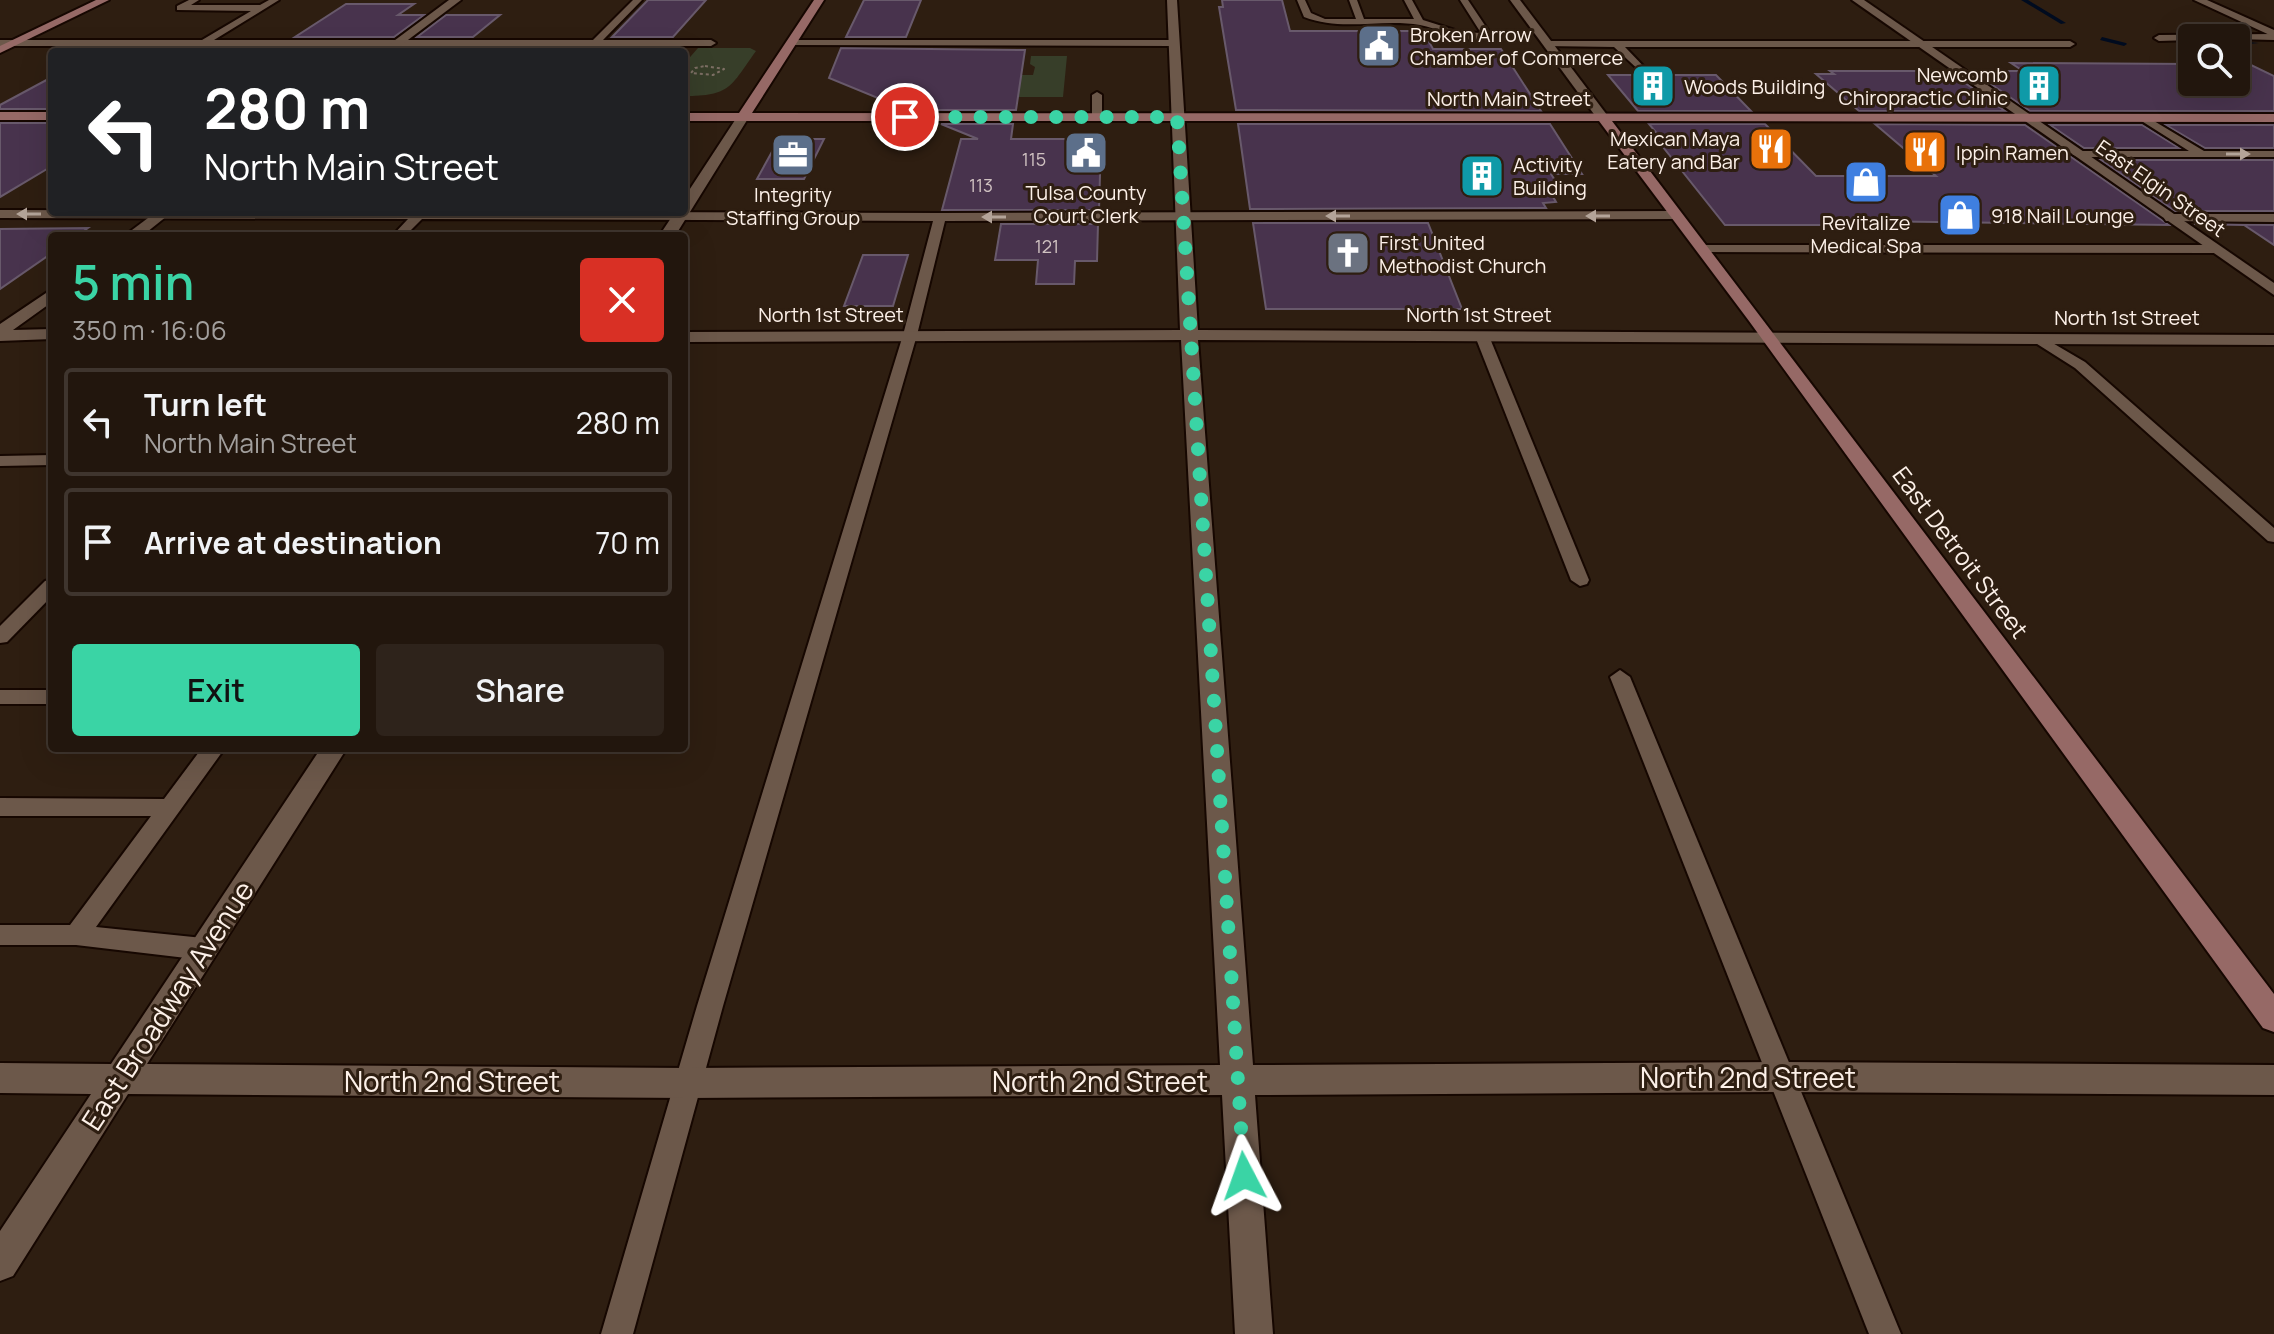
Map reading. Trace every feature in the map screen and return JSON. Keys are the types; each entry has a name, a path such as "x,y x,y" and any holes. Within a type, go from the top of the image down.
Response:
{"main road":[{"path":"0,50 104,0"},
{"path":"743,117 819,0"},
{"path":"0,116 48,116"},
{"name":"North Main Street","path":"688,117 2274,118"},
{"name":"East Detroit Street","path":"1603,118 2274,1018"}],"street":[{"path":"390,48 456,0"},
{"path":"1172,0 1189,336 1254,1334"},
{"path":"1515,0 1603,118"},
{"name":"East Elgin Street","path":"1857,0 2274,290"},
{"path":"2199,0 2274,36"},
{"path":"688,203 743,117"},
{"path":"138,232 160,216"},
{"path":"0,334 48,297"},
{"path":"0,334 48,334"},
{"name":"North 1st Street","path":"688,337 1482,336 2274,340"},
{"name":"East Broadway Avenue","path":"0,1263 331,752"},
{"name":"North 2nd Street","path":"0,1078 688,1083 1782,1077 2274,1080"}],"lane":[{"path":"195,0 180,8 262,8"},
{"path":"206,41 275,0"},
{"path":"595,43 638,0"},
{"path":"1301,0 1307,15 1314,19 1420,22 1460,35 1487,36 1464,0"},
{"path":"1353,0 1361,22"},
{"path":"1408,0 1420,22"},
{"path":"399,29 415,29"},
{"path":"225,30 241,30"},
{"path":"2159,38 2274,36"},
{"path":"0,43 711,43"},
{"path":"791,43 1173,43"},
{"path":"1547,44 2070,44"},
{"path":"1617,44 1643,71"},
{"path":"1097,95 1097,118"},
{"path":"2144,118 2202,154"},
{"path":"2078,154 2274,154"},
{"path":"688,212 940,217 1676,215"},
{"path":"0,214 48,214"},
{"path":"402,232 418,216"},
{"path":"617,1334 688,1083 910,335 940,217"},
{"path":"2170,218 2274,218"},
{"path":"1703,249 2215,249"},
{"path":"1482,336 1580,580"},
{"path":"2039,339 2080,365 2274,537"},
{"path":"0,461 48,460"},
{"path":"0,637 43,602"},
{"path":"1620,677 1885,1334"},
{"path":"0,697 48,697"},
{"path":"76,935 211,752"},
{"path":"0,807 170,808"},
{"path":"0,935 76,935 203,949"}],"green space":[{"path":"698,48 750,48 756,51 728,87 700,96 688,96 688,59"},
{"path":"1031,56 1067,56 1063,97 973,97 979,75 1033,75 1035,67 1030,64"}],"building":[{"path":"648,0 706,0 673,37 612,37"},
{"path":"864,0 921,0 906,37 846,37"},
{"name":"Broken Arrow Chamber of Commerce","path":"1222,0 1282,0 1290,31 1423,31 1433,49 1501,49 1541,111 1236,110 1219,7 1223,7"},
{"path":"346,4 414,4 398,15 424,15 394,37 295,37"},
{"path":"446,15 500,15 473,37 417,37"},
{"path":"841,48 1025,50 1016,110 907,110 829,78"},
{"path":"2011,63 2178,64 2178,96 2250,96 2250,64 2274,76 2274,111 2030,111 1972,71 2023,71"},
{"path":"1830,71 1948,71 2005,111 1859,111 1816,74 1834,74"},
{"path":"1608,75 1716,75 1751,111 1638,111"},
{"path":"48,79 48,109 0,109 0,105"},
{"path":"0,123 48,123 48,168 0,197"},
{"path":"941,124 1013,124 1011,139 1101,139 1099,210 942,210 961,139 978,139"},
{"name":"Activity Building","path":"1238,124 1550,124 1582,174 1551,174 1558,185 1546,185 1556,202 1543,203 1546,208 1250,209"},
{"path":"1649,124 1765,124 1816,176 1936,176 1875,124 2025,125 2169,225 1860,221 1865,225 1725,225 1659,142 1664,142"},
{"path":"2050,125 2142,125 2179,148 2084,148"},
{"path":"2166,125 2274,125 2274,148 2205,148"},
{"name":"Integrity Staffing Group","path":"779,139 824,139 804,179 757,179"},
{"path":"2101,160 2274,160 2274,211 2175,211"},
{"name":"First United Methodist Church","path":"1253,223 1428,223 1462,309 1266,309"},
{"path":"1001,224 1098,224 1097,261 1075,261 1074,284 1036,284 1038,260 995,260"},
{"path":"2194,224 2274,225 2274,245 2244,225"},
{"path":"88,228 82,232 48,232 48,256 0,289 0,229"},
{"path":"863,255 908,255 893,306 844,306"}],"waterway":[{"path":"2024,0 2063,23"},
{"path":"2102,39 2124,44"},
{"path":"2250,43 2256,43"}],"place":[{"name":"Broken Arrow Chamber of Commerce","path":"1379,46"},
{"name":"Woods Building","path":"1653,86"},
{"name":"Newcomb Chiropractic Clinic","path":"2039,86"},
{"name":"Mexican Maya Eatery and Bar","path":"1771,149"},
{"name":"Ippin Ramen","path":"1925,152"},
{"name":"Tulsa County Court Clerk","path":"1086,153"},
{"name":"Integrity Staffing Group","path":"793,155"},
{"name":"Activity Building","path":"1482,176"},
{"name":"Revitalize Medical Spa","path":"1866,182"},
{"name":"918 Nail Lounge","path":"1960,215"},
{"name":"First United Methodist Church","path":"1348,253"}],"route":[{"path":"905,117 1177,117 1244,1176"}]}
